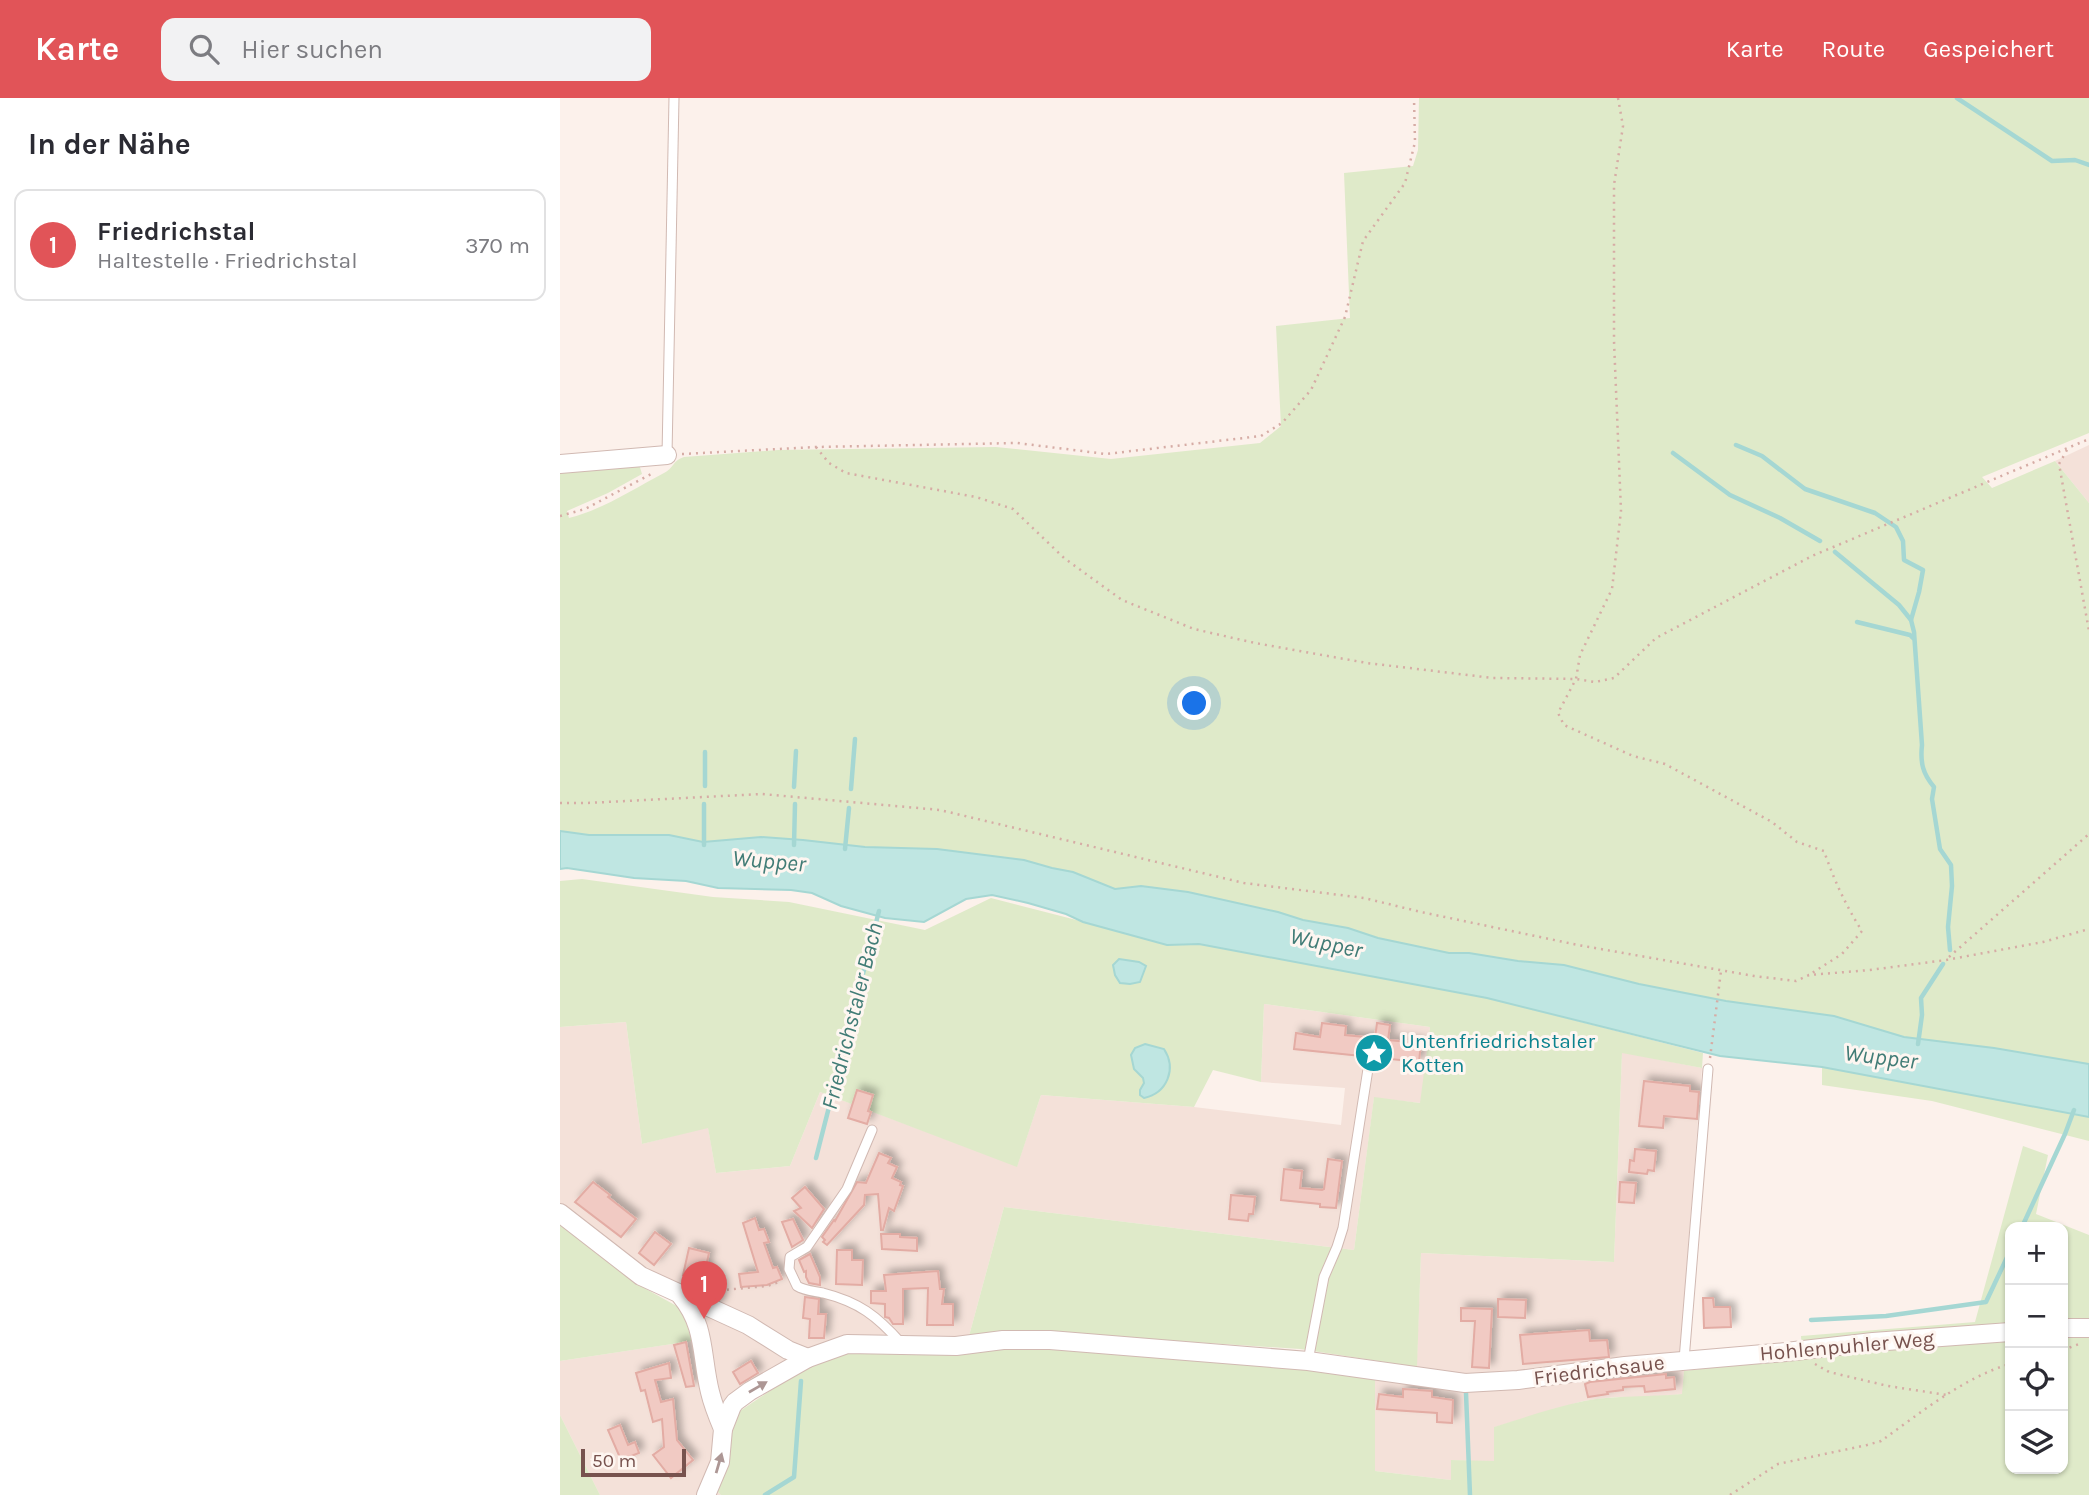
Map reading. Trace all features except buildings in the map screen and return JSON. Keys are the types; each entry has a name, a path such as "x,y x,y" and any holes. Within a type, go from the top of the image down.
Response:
{"street":[{"path":"560,464 667,455"},
{"path":"560,1213 634,1271 681,1296 748,1325 788,1350 808,1358"},
{"path":"681,1296 693,1311 701,1332 710,1393 723,1429 722,1455 706,1495"},
{"path":"2068,1330 2085,1336"},
{"name":"Hohlenpuhler Weg","path":"1684,1360 2005,1332"},
{"name":"Friedrichsaue","path":"723,1429 732,1406 745,1394 808,1358 847,1344 956,1346 1003,1340 1049,1340 1308,1361 1465,1383 1518,1380 1684,1360"}],"lane":[{"path":"667,455 674,98"},
{"path":"1308,1361 1324,1277 1343,1228 1368,1069"},
{"name":"Friedrichsaue","path":"1684,1360 1708,1069"},
{"path":"872,1130 848,1189 807,1247 790,1257 789,1263 797,1286 864,1308 902,1344"}],"path":[{"path":"560,516 585,509 656,472 667,455 816,447 1017,443 1106,454 1261,436 1282,422 1311,390 1345,317 1363,241 1405,183 1415,142 1414,98"},
{"path":"560,803 762,794 940,810 1244,883 1364,898 1565,942 1721,971 1796,981 1842,954 1862,931 1849,912 1830,870 1825,851 1797,842 1772,822 1665,764 1633,755 1564,725 1558,713 1576,679 1580,655 1612,589 1621,511 1614,341 1614,186 1623,126 1618,98"},
{"path":"816,447 829,464 846,473 976,497 1013,509 1064,558 1122,600 1194,629 1367,663 1493,678 1576,679 1595,682 1614,678 1656,638 1812,556 2089,439"},
{"path":"2068,448 2059,464 2089,631"},
{"path":"1946,960 2089,834"},
{"path":"1809,975 1946,960 2043,942 2089,929"},
{"path":"1708,1069 1721,971"},
{"path":"714,1291 767,1286 792,1278"},
{"path":"2066,1348 2085,1336"},
{"path":"1801,1351 1829,1371 1888,1386 1947,1395"},
{"path":"1730,1495 1778,1464 1881,1441 1947,1395 1989,1371 2005,1366"}],"shaded area":[{"path":"2089,445 2089,503 2055,461"},
{"path":"1264,1004 1430,1027 1421,1103 1374,1098 1354,1250 1004,1207 969,1336 934,1340 847,1337 710,1418 717,1453 716,1490 721,1495 600,1495 560,1415 560,1361 698,1340 689,1289 647,1273 560,1208 560,1027 626,1022 642,1144 708,1127 716,1173 790,1166 820,1092 1017,1166 1041,1095 1194,1107 1341,1125 1345,1088 1261,1082"},
{"path":"1622,1052 1702,1068 1680,1353 1684,1371 1683,1394 1583,1401 1495,1427 1494,1462 1452,1460 1451,1480 1375,1471 1375,1376 1416,1383 1421,1253 1614,1262"}],"green space":[{"path":"1419,98 2089,98 2089,433 1982,477 1992,488 2055,461 2089,503 2089,1064 1994,1048 1904,1037 1834,1016 1726,1001 1639,984 1564,965 1449,953 1188,892 1141,886 1115,889 1073,872 1024,860 937,849 865,847 761,837 703,842 669,835 589,835 560,831 560,468 639,464 642,474 567,511 569,518 618,498 667,471 684,457 778,450 996,447 1111,459 1260,443 1281,426 1276,326 1350,318 1344,173 1413,166 1418,150"},
{"path":"582,879 713,897 789,902 925,930 991,898 1167,945 1199,944 1487,998 1703,1053 1702,1068 1622,1053 1614,1262 1421,1253 1417,1367 1300,1349 1086,1335 969,1336 1004,1207 1354,1250 1374,1097 1420,1103 1430,1027 1264,1004 1261,1082 1213,1070 1194,1107 1041,1095 1017,1167 820,1092 790,1166 716,1173 708,1128 642,1144 626,1022 560,1027 560,881"},
{"path":"1822,1067 2089,1117 2089,1141 1932,1101 1822,1085"},
{"path":"2023,1146 2048,1155 2036,1214 2056,1222 2005,1222 2005,1474 2068,1474 2068,1227 2089,1235 2089,1495 721,1495 716,1490 740,1411 792,1376 853,1352 1002,1344 1307,1366 1375,1376 1375,1471 1451,1480 1451,1460 1494,1461 1494,1427 1573,1403 1682,1394 1684,1371 1802,1357 1801,1336 1975,1322"},
{"path":"560,1222 646,1289 682,1309 692,1341 560,1361"},
{"path":"560,1415 600,1495 560,1495"}],"water":[{"name":"Wupper","path":"560,831 589,835 669,835 703,842 761,837 865,847 937,849 1024,860 1073,872 1115,889 1141,886 1188,892 1449,953 1564,965 1639,984 1726,1001 1834,1016 1904,1037 1994,1048 2089,1064 2089,1117 1822,1067 1720,1056 1487,998 1199,944 1167,945 1083,922 1028,903 992,895 966,899 924,922 885,918 841,906 812,893 718,888 686,881 560,869"},
{"path":"1119,959 1139,962 1146,966 1140,982 1120,983 1113,965"},
{"path":"1145,1044 1164,1049 1170,1064 1164,1086 1144,1098 1140,1095 1143,1078 1134,1069 1131,1055 1135,1048"}],"waterway":[{"path":"1957,98 2052,161 2075,160 2089,165"},
{"path":"1736,445 1762,456 1805,489 1875,513 1896,527 1903,541 1904,560 1923,570 1911,620"},
{"path":"1673,453 1730,495 1780,518 1820,541"},
{"path":"1835,552 1899,605 1911,620 1914,632 1921,757 1925,773 1934,787 1932,799 1940,849 1951,865 1948,927 1950,950"},
{"path":"1857,622 1913,638"},
{"path":"851,789 855,739"},
{"path":"794,787 796,751"},
{"path":"705,752 705,786"},
{"path":"704,804 704,845"},
{"name":"Wupper","path":"794,845 795,804"},
{"path":"845,849 849,808"},
{"name":"Friedrichstaler Bach","path":"816,1158 879,911"},
{"name":"Wupper","path":"1918,1044 1922,1015 1921,998 1943,964"},
{"path":"2024,1222 2074,1110"},
{"path":"1811,1320 1886,1316 1986,1302 2005,1262"},
{"name":"Friedrichstaler Bach","path":"765,1495 794,1477 801,1381"},
{"path":"1466,1393 1470,1495"}],"place":[{"name":"Untenfriedrichstaler Kotten","path":"1374,1053"},
{"name":"Friedrichstal","path":"704,1319"}]}
